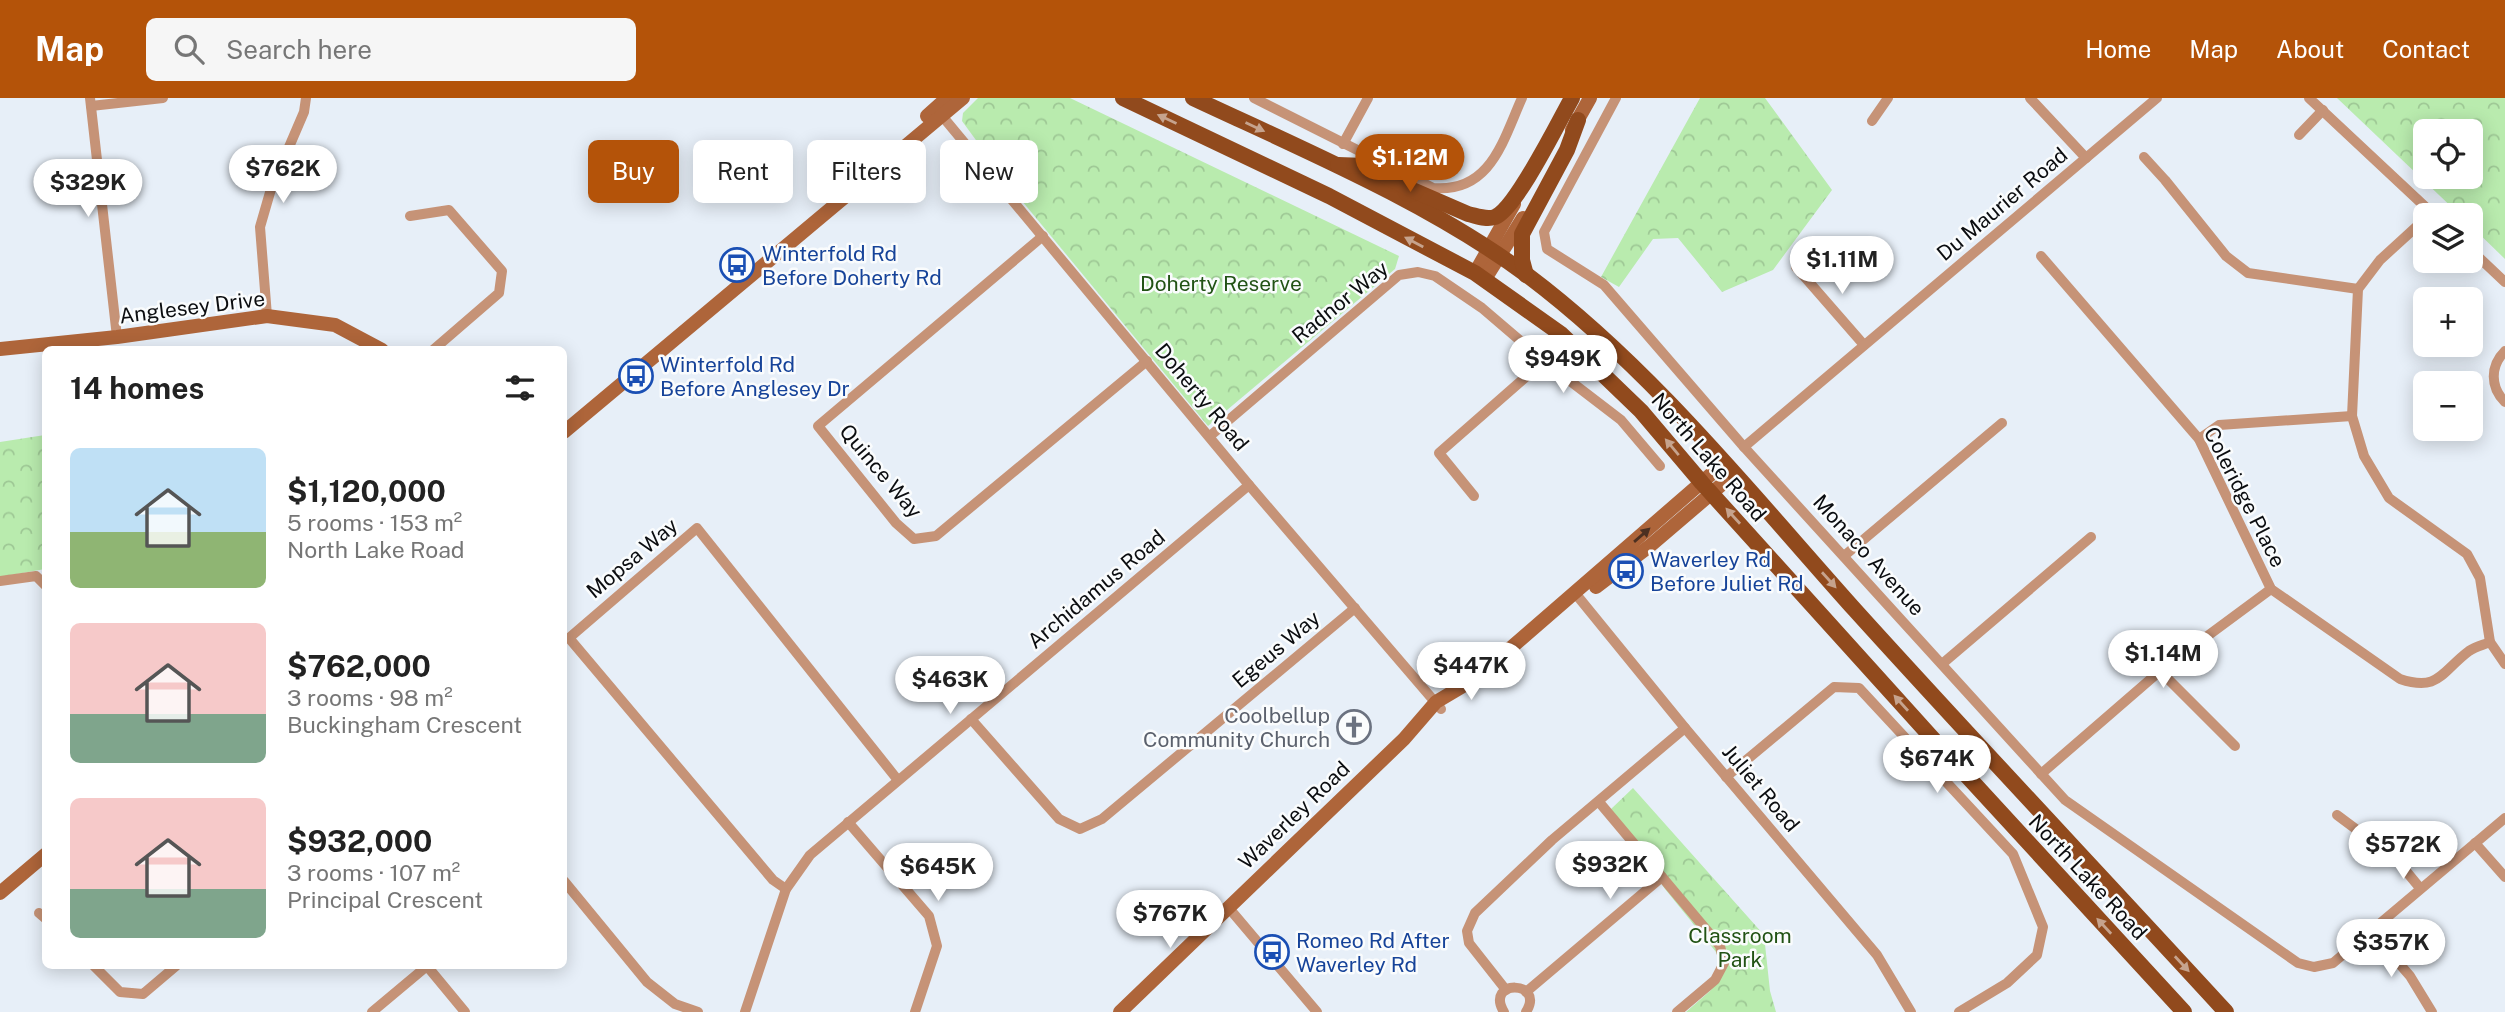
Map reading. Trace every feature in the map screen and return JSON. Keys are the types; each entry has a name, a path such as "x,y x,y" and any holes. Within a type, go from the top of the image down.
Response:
{"main road":[{"path":"567,429 939,113 947,98"},
{"path":"567,418 939,113 963,98"},
{"name":"North Lake Road","path":"1123,98 1329,196 1480,276 1561,334 1620,388 2076,897 2184,1012"},
{"name":"North Lake Road","path":"1193,98 1336,165 1495,253 1596,331 1635,368 1729,469 1962,728 2226,1012"},
{"path":"1495,253 1573,98"},
{"path":"1336,165 1362,165 1468,214 1494,217 1511,204 1573,98"},
{"path":"1480,276 1590,98"},
{"path":"1526,275 1521,252 1522,234 1567,149 1578,120"},
{"name":"Anglesey Drive","path":"0,349 117,337 267,316 335,325 374,346"},
{"name":"Waverley Road","path":"1131,1012 1438,706 1470,692 1496,673 1578,596 1651,545 1729,469"},
{"path":"0,892 42,857"},
{"path":"0,904 42,869"},
{"name":"Waverley Road","path":"1120,1012 1231,910"}],"street":[{"path":"117,337 91,102 163,98"},
{"path":"267,316 260,227 271,189 304,111 306,98"},
{"path":"1254,98 1433,188 1447,189 1462,185 1489,168 1522,98"},
{"path":"1343,144 1368,98"},
{"name":"Monaco Avenue","path":"1616,98 1544,232 1547,249 1604,285 1744,447 2065,800 2298,963 2314,967 2333,963 2370,930"},
{"path":"1872,121 1888,98"},
{"path":"2031,98 2086,159"},
{"name":"Du Maurier Road","path":"1744,447 2157,98"},
{"path":"2309,98 2417,203"},
{"path":"2299,135 2323,110"},
{"name":"Doherty Road","path":"939,113 1249,485 1438,706"},
{"path":"2144,157 2226,256 2248,272 2358,289"},
{"path":"410,216 450,210 502,271 499,293 438,346"},
{"path":"2413,230 2380,260 2358,289 2352,415 2364,456 2389,498 2467,554 2480,578 2490,642 2505,664"},
{"name":"Quince Way","path":"1043,236 818,426 896,523 914,539 936,536 1147,361"},
{"name":"Coleridge Place","path":"2041,256 2199,439 2271,589 2400,679 2418,685 2437,680 2471,650 2490,642"},
{"path":"2483,261 2505,282"},
{"path":"1796,267 1864,345"},
{"name":"Radnor Way","path":"1210,436 1399,275 1418,272 1435,276 1482,309 1621,420 1660,466"},
{"path":"2505,351 2495,366 2493,382 2505,402"},
{"path":"1474,496 1439,453 1544,361"},
{"path":"2199,439 2219,425 2352,415"},
{"path":"1843,556 2002,423"},
{"name":"Archidamus Road","path":"745,1012 786,889 810,855 1249,485"},
{"name":"Mopsa Way","path":"786,889 773,880 569,638 697,528 897,779"},
{"path":"1942,664 2091,537"},
{"path":"0,581 36,576 42,582"},
{"path":"2041,774 2160,671 2271,589"},
{"name":"Juliet Road","path":"1578,596 1685,728 1877,955 1911,1012"},
{"name":"Egeus Way","path":"971,719 1059,819 1080,828 1102,819 1355,608"},
{"path":"2160,671 2235,746"},
{"path":"1727,777 1834,687 1859,688 2013,854 2043,927 2037,955 2007,983 1959,1012"},
{"path":"1506,990 1469,943 1467,931 1470,922 1481,906 1552,840 1685,728"},
{"path":"1599,802 1720,946 1724,963 1715,980 1677,1012"},
{"path":"2337,815 2396,859 2420,888"},
{"path":"2432,1012 2410,976 2370,930 2505,818"},
{"path":"848,822 929,916 937,946 915,1012"},
{"path":"2475,843 2505,877"},
{"path":"1526,992 1662,877"},
{"path":"567,885 647,982 675,1004 698,1012"},
{"path":"1231,910 1317,1012"},
{"path":"97,969 120,992 142,994 172,969"},
{"path":"372,1012 423,969"},
{"path":"429,969 465,1012"},
{"path":"1504,1012 1500,1001 1506,990 1514,987 1526,992 1530,1003 1526,1012"}],"green space":[{"name":"Doherty Reserve","path":"978,98 1070,98 1399,256 1395,269 1208,426 1024,203 1038,203 1038,140 976,140 962,121 963,113"},
{"path":"1700,98 1765,98 1832,190 1773,270 1722,292 1678,238 1653,239 1619,287 1601,277"},
{"path":"2337,98 2505,98 2505,259 2483,238 2483,203 2447,203 2433,189 2483,189 2483,119 2413,119 2413,170"},
{"path":"42,435 42,570 0,577 0,442"},
{"name":"Classroom Park","path":"1633,788 1764,935 1770,991 1776,1012 1686,1012 1710,991 1724,973 1716,952 1665,889 1611,809"}],"place":[{"name":"Winterfold Rd Before Doherty Rd","path":"737,265"},
{"name":"Winterfold Rd Before Anglesey Dr","path":"636,376"},
{"name":"Waverley Rd Before Juliet Rd","path":"1626,571"},
{"name":"Coolbellup Community Church","path":"1354,727"},
{"name":"Romeo Rd After Waverley Rd","path":"1272,952"}]}
